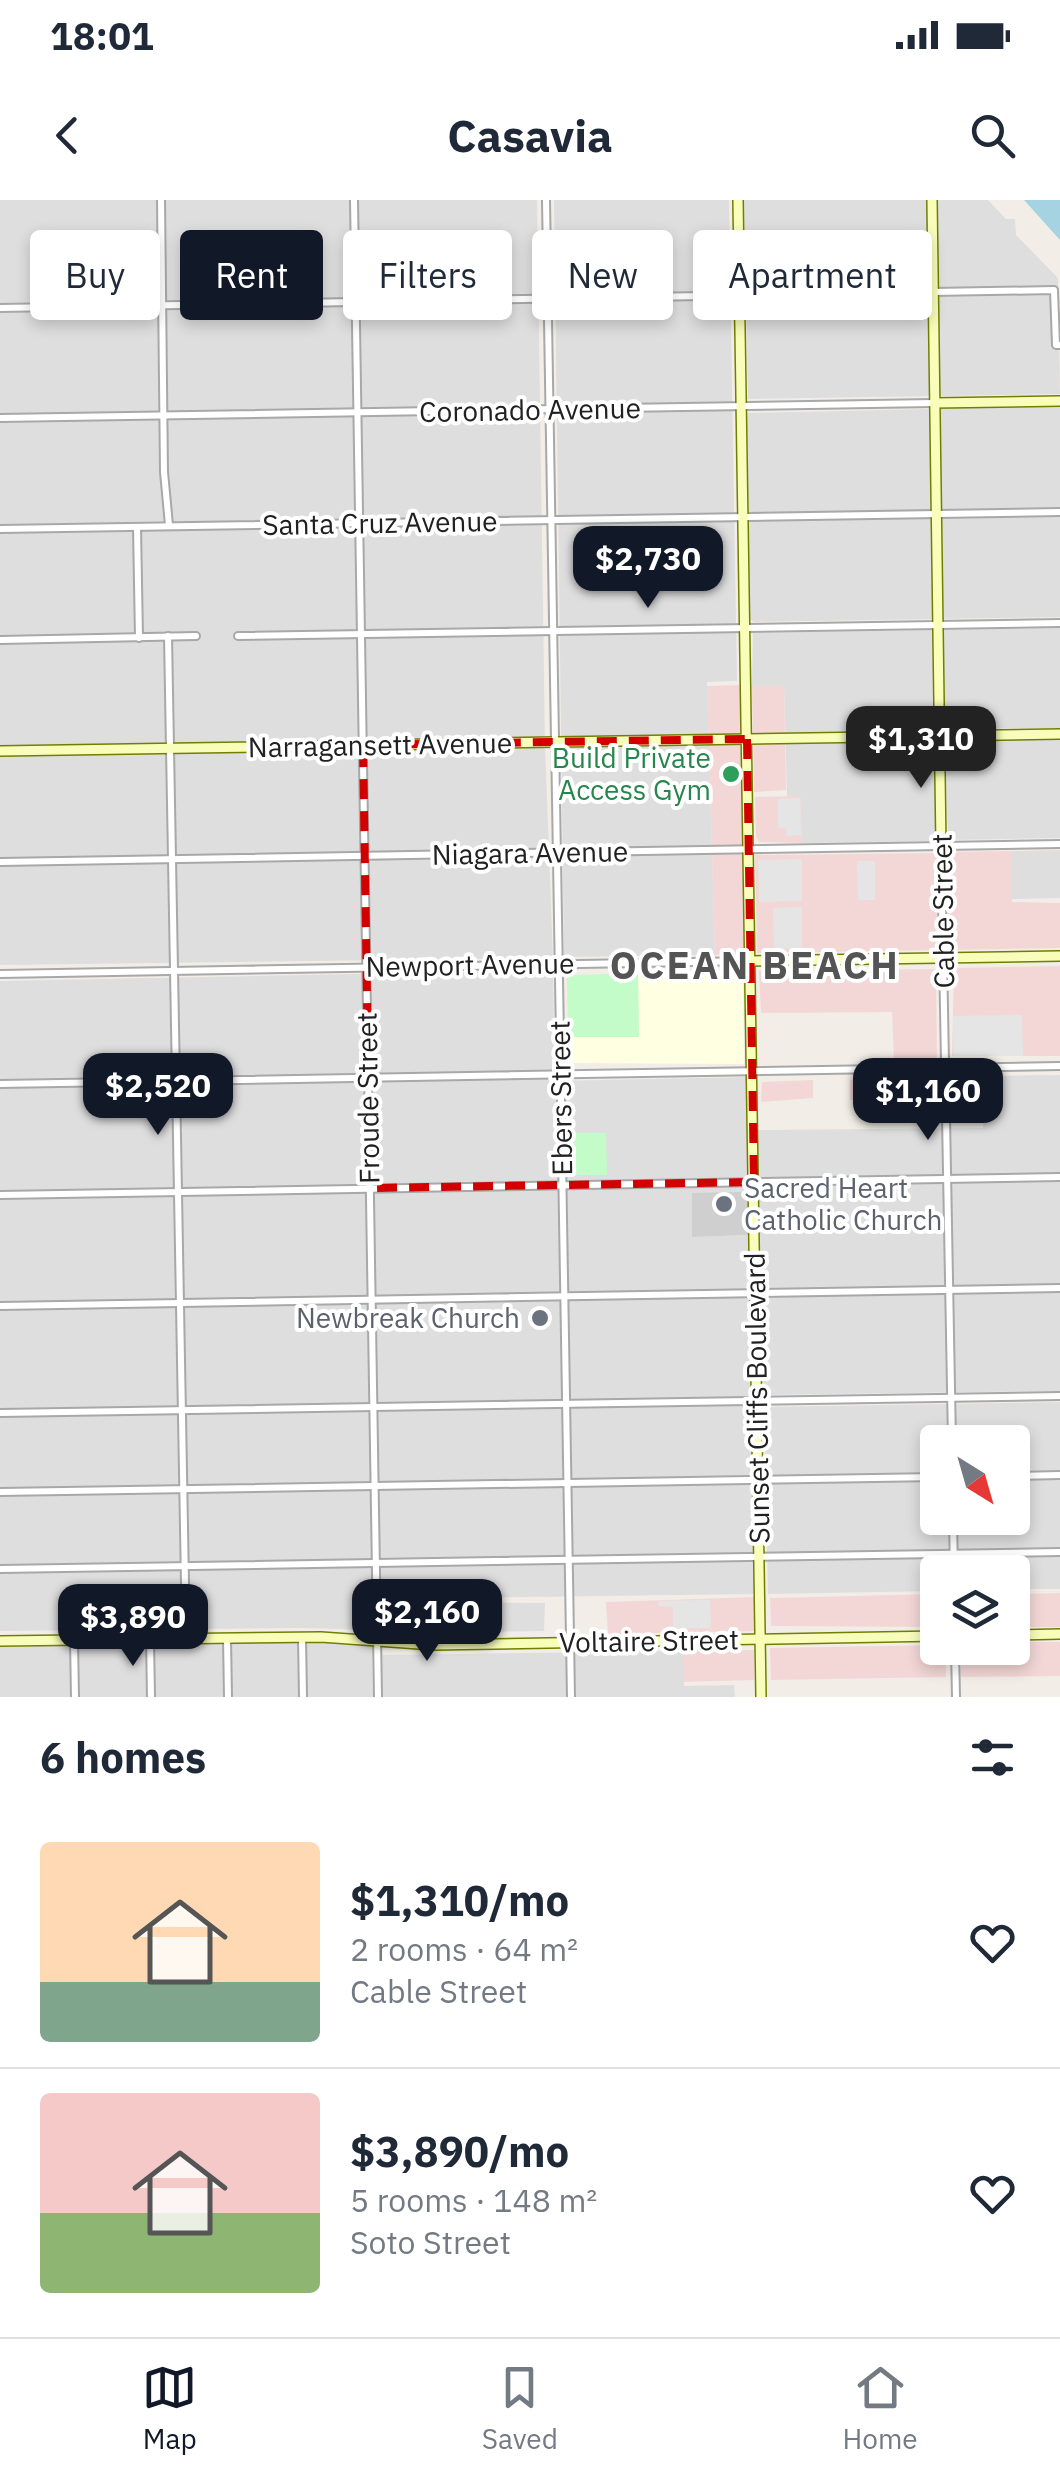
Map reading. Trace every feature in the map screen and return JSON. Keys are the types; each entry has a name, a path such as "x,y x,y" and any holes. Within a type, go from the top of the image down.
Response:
{"street":[{"path":"161,200 168,525"},
{"name":"Froude Street","path":"354,200 354,230"},
{"name":"Ebers Street","path":"546,200 546,230"},
{"name":"Sunset Cliffs Boulevard","path":"738,200 739,230"},
{"name":"Cable Street","path":"932,200 952,1425"},
{"path":"934,292 1054,290 1056,345 1060,345"},
{"path":"0,308 343,303"},
{"name":"Froude Street","path":"355,320 378,1697"},
{"name":"Ebers Street","path":"548,320 571,1697"},
{"name":"Sunset Cliffs Boulevard","path":"740,320 761,1697"},
{"name":"Coronado Avenue","path":"0,418 1060,401"},
{"name":"Santa Cruz Avenue","path":"0,529 1060,512"},
{"path":"137,526 140,638"},
{"path":"238,636 1060,623"},
{"path":"168,636 186,1639"},
{"path":"0,640 196,636"},
{"name":"Narragansett Avenue","path":"0,751 1060,734"},
{"name":"Niagara Avenue","path":"0,862 1060,844"},
{"name":"Newport Avenue","path":"0,974 1060,956"},
{"path":"0,1084 1060,1066"},
{"path":"0,1195 1060,1177"},
{"path":"0,1306 1060,1288"},
{"path":"0,1413 1060,1396"},
{"path":"1030,1476 1060,1475"},
{"path":"0,1492 920,1477"},
{"path":"953,1535 954,1554"},
{"path":"0,1569 1060,1552"},
{"path":"1030,1635 1060,1634"},
{"name":"Voltaire Street","path":"0,1641 302,1637 378,1643 570,1643 920,1636"},
{"path":"302,1637 304,1697"},
{"path":"227,1638 228,1697"},
{"path":"74,1640 75,1697"},
{"path":"150,1640 152,1697"},
{"path":"955,1665 956,1697"}],"highlighted area":[{"path":"747,739 754,1182 370,1188 363,745"}],"shaded area":[{"path":"0,200 537,200 537,230 532,230 532,320 539,320 545,745 553,958 0,965"},
{"path":"554,200 729,200 729,230 693,230 693,320 731,320 737,681 707,682 715,955 564,957 556,320 673,320 673,230 554,230"},
{"path":"744,200 988,200 1006,219 1015,219 1016,235 1058,278 1060,394 748,399 746,320 932,320 932,230 745,230"},
{"path":"1060,406 1060,617 754,622 750,619 746,413"},
{"path":"1060,628 1060,728 934,729 934,841 802,843 800,796 787,796 784,686 752,686 753,633"},
{"path":"741,685 746,955 715,955 707,686"},
{"path":"752,686 784,686 786,790 754,792"},
{"path":"1060,739 1060,838 948,840 945,742"},
{"path":"800,796 802,843 759,842 755,797"},
{"path":"800,798 801,835 786,836 786,828 778,828 778,799"},
{"path":"1060,850 1060,898 1012,899 1012,851"},
{"path":"1012,851 1012,902 1060,903 1060,948 948,950 947,852"},
{"path":"936,853 938,950 757,953 755,855"},
{"path":"802,859 802,901 759,902 758,860"},
{"path":"857,861 875,861 875,900 858,900"},
{"path":"802,907 802,948 774,949 773,908"},
{"path":"1060,966 1060,1056 952,1056 954,968"},
{"path":"936,969 934,1059 894,1059 892,1012 761,1013 759,971"},
{"path":"553,970 555,1081 747,1077 749,1191 693,1237 750,1235 755,1594 369,1599 370,1630 0,1631 0,981"},
{"path":"743,970 744,1064 568,1063 568,1037 639,1037 638,973"},
{"path":"1022,1015 1023,1056 954,1056 953,1016"},
{"path":"1060,1075 1060,1391 762,1395 758,1130 983,1128 983,1076"},
{"path":"909,1078 909,1099 850,1100 850,1080"},
{"path":"813,1080 813,1098 761,1102 762,1082"},
{"path":"956,1080 983,1080 983,1120 956,1120"},
{"path":"749,1192 750,1235 692,1237 692,1193"},
{"path":"1060,1402 1060,1589 1030,1589 1030,1555 920,1555 920,1591 768,1594 764,1407"},
{"path":"1060,1593 1060,1627 1030,1627 1030,1594"},
{"path":"920,1594 920,1627 771,1626 770,1598"},
{"path":"755,1597 756,1631 608,1634 606,1602"},
{"path":"710,1600 711,1628 673,1628 673,1607 658,1606 659,1601"},
{"path":"381,1602 545,1603 544,1631 381,1633"},
{"path":"305,1640 372,1647 373,1697 0,1697 0,1647"},
{"path":"1030,1642 1060,1642 1060,1676 961,1677 961,1665 1030,1665"},
{"path":"920,1645 920,1665 946,1665 946,1677 771,1680 770,1648"},
{"path":"754,1650 754,1680 683,1682 683,1651"},
{"path":"683,1651 684,1686 734,1685 735,1697 380,1697 378,1655"}],"green space":[{"path":"638,973 639,1037 568,1037 570,975"},
{"path":"569,1133 606,1133 607,1175 569,1175"}],"water":[{"path":"1024,200 1060,200 1060,240"}],"place":[{"name":"Build Private Access Gym","path":"731,774"},
{"name":"Sacred Heart Catholic Church","path":"724,1204"},
{"name":"Newbreak Church","path":"540,1318"}],"district":[{"name":"OCEAN BEACH","path":"755,966"}]}
